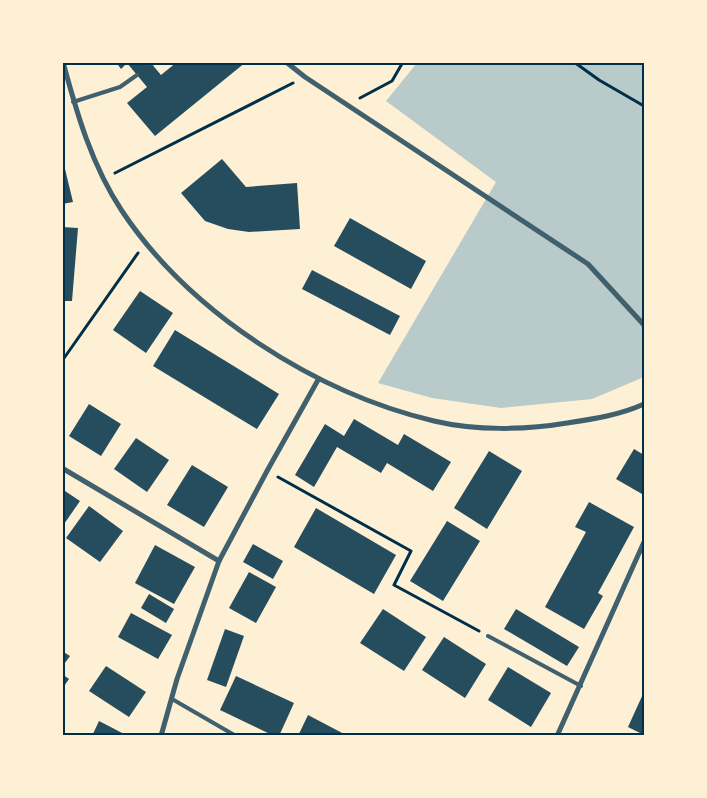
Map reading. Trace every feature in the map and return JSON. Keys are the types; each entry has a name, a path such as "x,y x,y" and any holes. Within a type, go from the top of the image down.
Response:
{"street":[{"path":"63,62 73,102 86,139 104,179 122,210 146,243 198,296 232,326 318,380 351,395 436,422 485,428 542,427 601,418 644,404"},
{"path":"286,62 305,77 588,264 644,325"},
{"path":"161,736 177,679 220,561 267,471 318,380"},
{"path":"62,468 220,561"},
{"path":"557,736 644,542"}],"lane":[{"path":"73,102 120,87 137,75"},
{"path":"488,636 581,686"},
{"path":"172,699 236,736"}],"path":[{"path":"348,105 392,81 403,62"},
{"path":"574,62 599,80 644,106"},
{"path":"104,179 305,77"},
{"path":"62,361 146,243"},
{"path":"267,471 411,551 394,585 488,636"}],"shaded area":[{"path":"417,63 644,63 644,377 592,399 501,408 432,398 378,383 496,182 386,101"}],"building":[{"path":"116,62 150,62 161,75 177,62 246,62 155,136 127,103 147,87 127,63 121,69"},
{"path":"222,159 246,187 297,183 300,229 249,232 228,229 205,221 181,193"},
{"path":"65,169 73,202 62,204 62,170"},
{"path":"350,218 426,261 411,289 334,246"},
{"path":"62,227 78,228 72,301 62,301"},
{"path":"312,270 400,316 390,335 302,289"},
{"path":"140,291 173,313 146,353 113,330"},
{"path":"175,330 279,394 257,429 153,366"},
{"path":"89,404 121,424 101,456 69,436"},
{"path":"354,419 398,445 404,434 451,462 433,491 387,463 381,473 337,447 314,487 295,475 325,424 344,436"},
{"path":"136,438 169,460 147,492 114,469"},
{"path":"634,449 644,455 644,489 642,494 616,479"},
{"path":"489,451 522,471 487,529 454,508"},
{"path":"192,465 228,487 204,527 167,505"},
{"path":"62,489 80,501 62,527"},
{"path":"589,502 634,527 598,593 603,596 584,629 545,607 586,532 575,527"},
{"path":"89,506 123,531 100,562 66,538"},
{"path":"316,508 396,555 374,594 294,547"},
{"path":"447,521 480,541 443,601 410,581"},
{"path":"253,544 283,561 273,579 243,562"},
{"path":"155,545 195,567 174,604 135,583"},
{"path":"249,572 276,587 256,623 229,608"},
{"path":"149,594 174,609 166,623 141,608"},
{"path":"383,609 426,637 404,671 360,643"},
{"path":"516,609 579,647 567,666 504,629"},
{"path":"131,613 172,635 158,659 118,637"},
{"path":"225,629 244,636 226,687 207,680"},
{"path":"444,637 486,664 465,698 422,670"},
{"path":"62,651 70,656 62,667"},
{"path":"106,666 146,692 129,717 89,691"},
{"path":"508,667 551,693 531,727 488,700"},
{"path":"62,674 69,679 62,689"},
{"path":"236,676 294,703 279,736 274,736 220,710"},
{"path":"644,695 644,735 628,727"},
{"path":"308,715 327,725 348,736 298,736"},
{"path":"99,721 128,736 92,736"}]}
